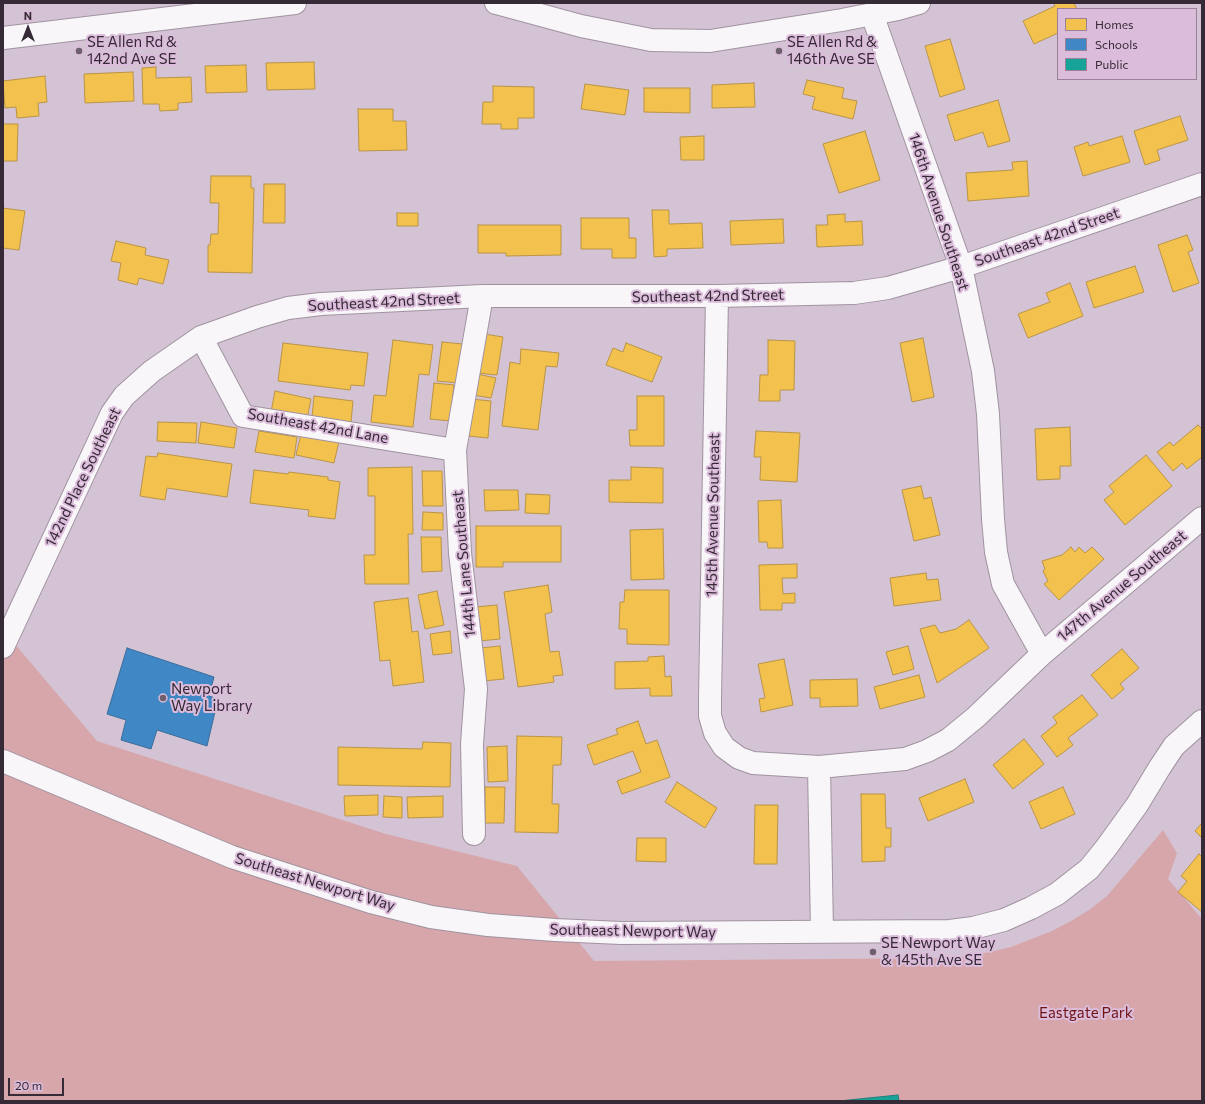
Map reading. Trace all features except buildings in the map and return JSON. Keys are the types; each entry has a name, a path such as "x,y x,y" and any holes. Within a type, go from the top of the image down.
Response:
{"street":[{"path":"3,38 295,3"},
{"path":"496,3 581,26 651,40 710,41 835,21 870,8 919,3"},
{"name":"146th Avenue Southeast","path":"870,8 961,267 983,371 988,414 996,552 1003,584 1042,654"},
{"name":"Southeast 42nd Street","path":"201,337 288,308 321,304 482,296 717,296 854,293 888,288 961,267 1202,184"},
{"name":"144th Lane Southeast","path":"474,834 472,744 476,689 460,553 455,450 482,296"},
{"name":"145th Avenue Southeast","path":"717,296 710,716 716,733 724,747 739,758 753,763 819,767"},
{"name":"Southeast 42nd Lane","path":"201,337 243,416 455,450"},
{"name":"142nd Place Southeast","path":"3,647 112,413 124,396 152,371 201,337"},
{"name":"147th Avenue Southeast","path":"819,767 905,759 927,751 948,740 976,717 1042,654 1202,518"},
{"name":"Southeast Newport Way","path":"3,761 232,857 371,902 431,917 488,925 555,930 657,933 950,931 973,928 1004,920 1031,908 1058,894 1089,869 1137,805 1174,746 1202,721"},
{"path":"819,767 822,931"}],"green space":[{"name":"Eastgate Park","path":"3,630 97,741 386,834 517,866 594,961 943,958 990,952 1011,947 1052,931 1089,910 1107,896 1163,830 1177,853 1168,879 1202,919 1202,1101 3,1101"}],"place":[{"name":"SE Allen Rd & 142nd Ave SE","path":"79,51"},
{"name":"SE Allen Rd & 146th Ave SE","path":"779,51"},
{"name":"Newport Way Library","path":"163,698"},
{"name":"SE Newport Way & 145th Ave SE","path":"873,952"}]}
